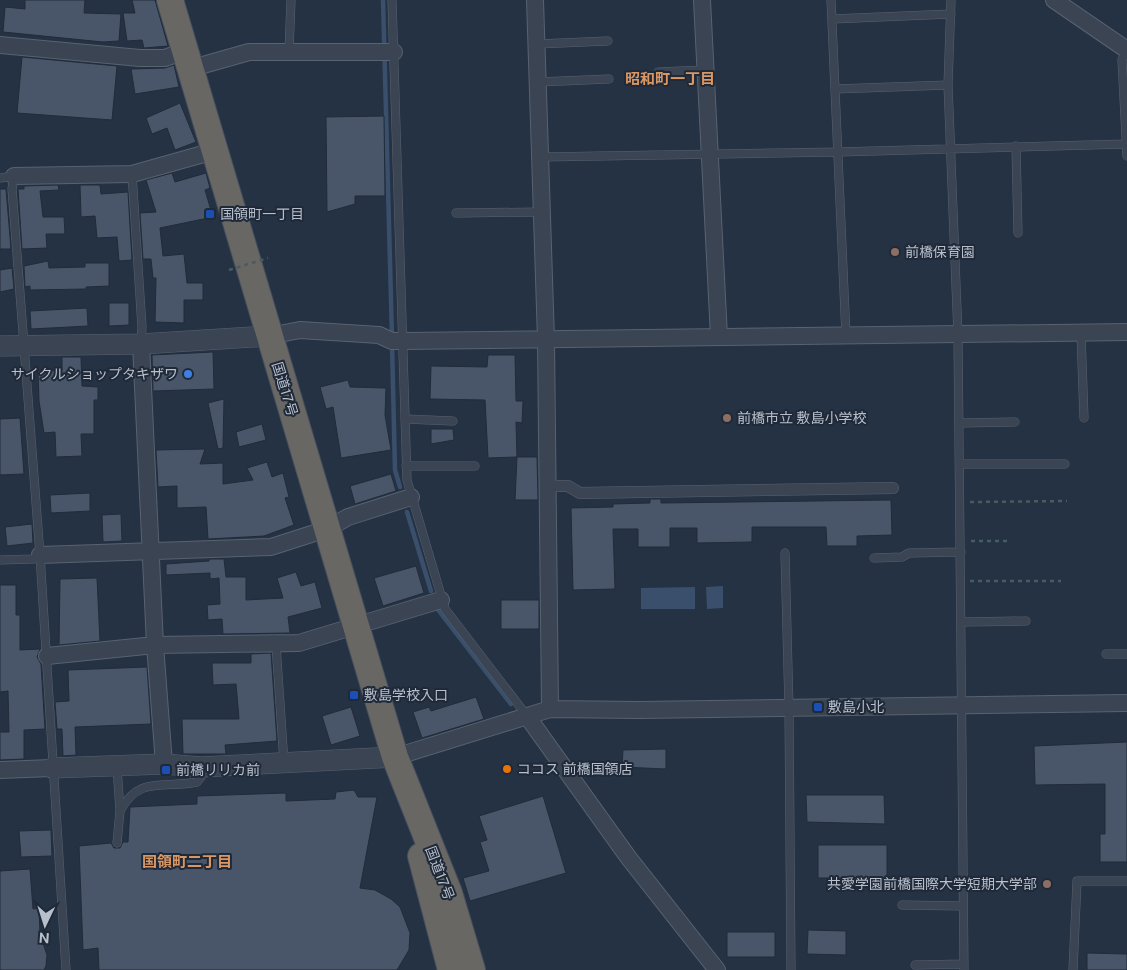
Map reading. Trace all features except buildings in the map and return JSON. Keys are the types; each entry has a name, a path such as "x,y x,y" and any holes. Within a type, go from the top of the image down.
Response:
{"highway":[{"name":"国道17号","path":"170,0 186,60 357,626 398,768 432,904 451,970"},
{"name":"国道17号","path":"398,768 449,893 472,970"}],"street":[{"path":"536,0 546,340 550,709"},
{"path":"702,0 719,337"},
{"path":"1054,0 1127,49"},
{"path":"0,45 140,58 186,60 249,52 390,52"},
{"path":"7,177 132,174 214,151"},
{"path":"0,346 141,344 269,336 300,330 379,335 392,341 1127,332"},
{"path":"141,344 164,764"},
{"path":"548,486 568,486 580,492 893,488"},
{"path":"40,555 151,549 271,547 327,529 348,517 411,497"},
{"path":"46,656 156,645 299,644 441,600"},
{"path":"0,770 164,764 201,767 284,764 398,768 427,749 550,709 1127,703"},
{"path":"527,716 628,857 717,970"}],"lane":[{"path":"290,52 291,0"},
{"path":"392,0 390,52 403,341 406,466 411,497 441,600 451,617 527,716"},
{"path":"831,0 846,336"},
{"path":"915,965 964,967 960,423 948,85 952,0"},
{"path":"832,19 951,14"},
{"path":"536,44 608,41"},
{"path":"1127,49 1122,60 1127,156"},
{"path":"658,72 705,70"},
{"path":"538,82 609,79"},
{"path":"835,89 948,85"},
{"path":"541,157 838,152 1126,144"},
{"path":"1016,146 1018,233"},
{"path":"132,174 142,327 141,344"},
{"path":"7,177 12,189 40,555 66,970"},
{"path":"456,213 542,212"},
{"path":"1081,334 1084,418"},
{"path":"405,419 453,421"},
{"path":"960,423 1015,422"},
{"path":"960,464 1065,464"},
{"path":"406,466 475,466"},
{"path":"874,558 902,557 909,553 961,552"},
{"path":"785,553 789,708 791,970"},
{"path":"0,560 34,559 40,555"},
{"path":"962,622 1026,621"},
{"path":"276,645 284,764"},
{"path":"1106,654 1127,654"},
{"path":"117,767 120,811 117,843"},
{"path":"120,811 133,792 143,787 197,782 202,777 201,767"},
{"path":"1073,970 1077,881 1127,881"},
{"path":"902,905 963,906"}],"path":[{"path":"229,270 268,258"},
{"path":"961,502 1067,501"},
{"path":"962,542 1008,541"},
{"path":"962,581 1061,581"}],"water":[{"path":"723,586 723,608 707,609 706,587"},
{"path":"695,587 695,609 641,609 641,588"}],"waterway":[{"path":"383,0 392,337"},
{"path":"392,344 395,470 400,487"},
{"path":"407,512 431,591"},
{"path":"436,607 511,704"}],"place":[{"name":"国領町一丁目","path":"210,214"},
{"name":"前橋保育園","path":"895,252"},
{"name":"サイクルショップタキザワ","path":"188,374"},
{"name":"前橋市立 敷島小学校","path":"727,418"},
{"name":"敷島学校入口","path":"354,695"},
{"name":"敷島小北","path":"818,707"},
{"name":"ココス 前橋国領店","path":"507,769"},
{"name":"前橋リリカ前","path":"166,770"},
{"name":"共愛学園前橋国際大学短期大学部","path":"1047,884"}],"district":[{"name":"昭和町一丁目","path":"670,78"},
{"name":"国領町二丁目","path":"187,861"}]}
